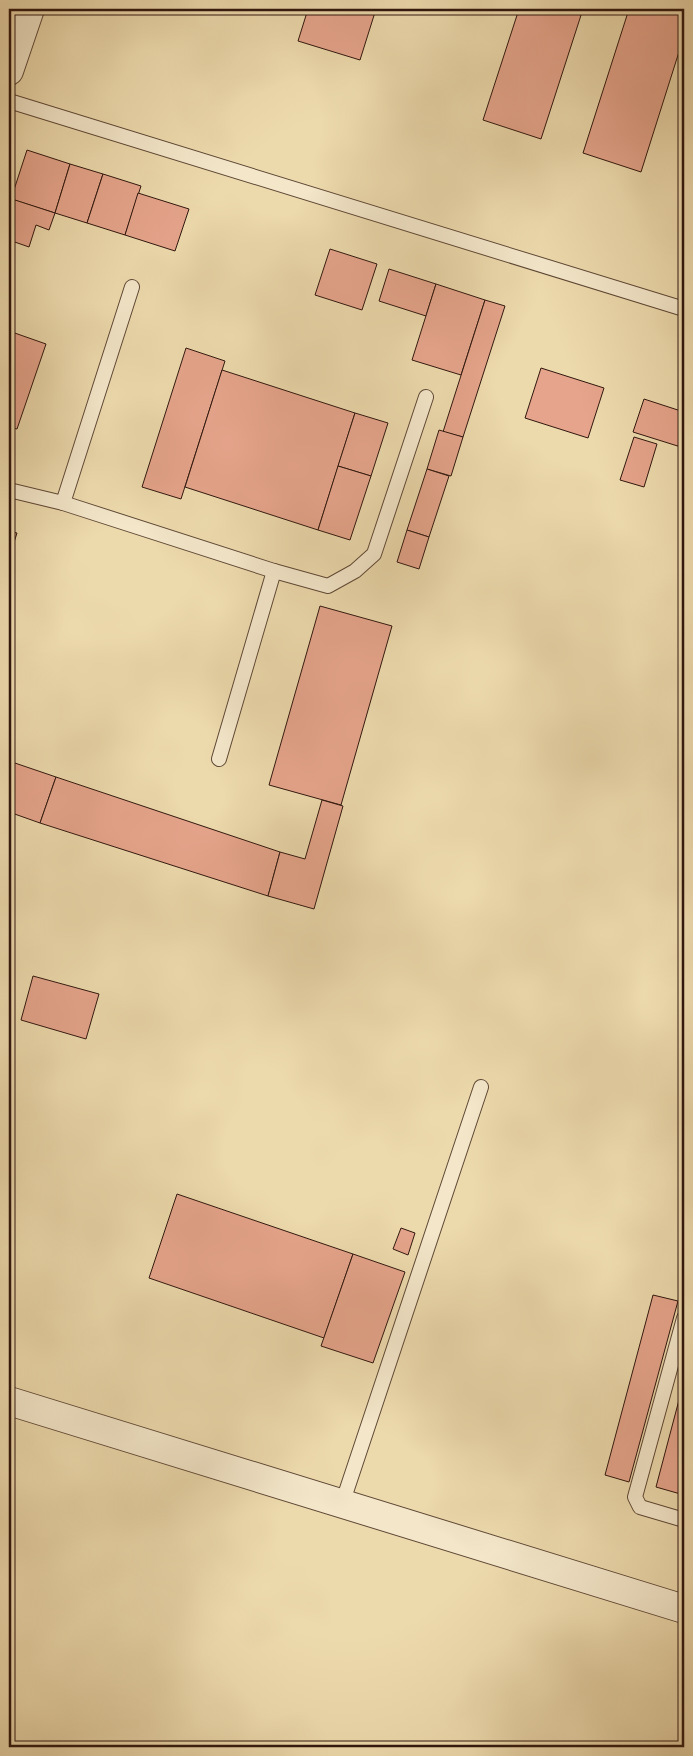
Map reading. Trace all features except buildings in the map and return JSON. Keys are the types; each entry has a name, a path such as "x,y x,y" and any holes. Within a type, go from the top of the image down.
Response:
{"street":[{"path":"9,71 30,9"},
{"path":"9,1401 684,1609"}],"lane":[{"path":"9,101 684,309"},
{"path":"63,503 132,287"},
{"path":"9,490 63,503 274,571 328,586 355,571 374,554 426,397"},
{"path":"219,760 274,571"},
{"path":"342,1504 481,1087"},
{"path":"684,1318 635,1497 640,1508 684,1520"}]}
